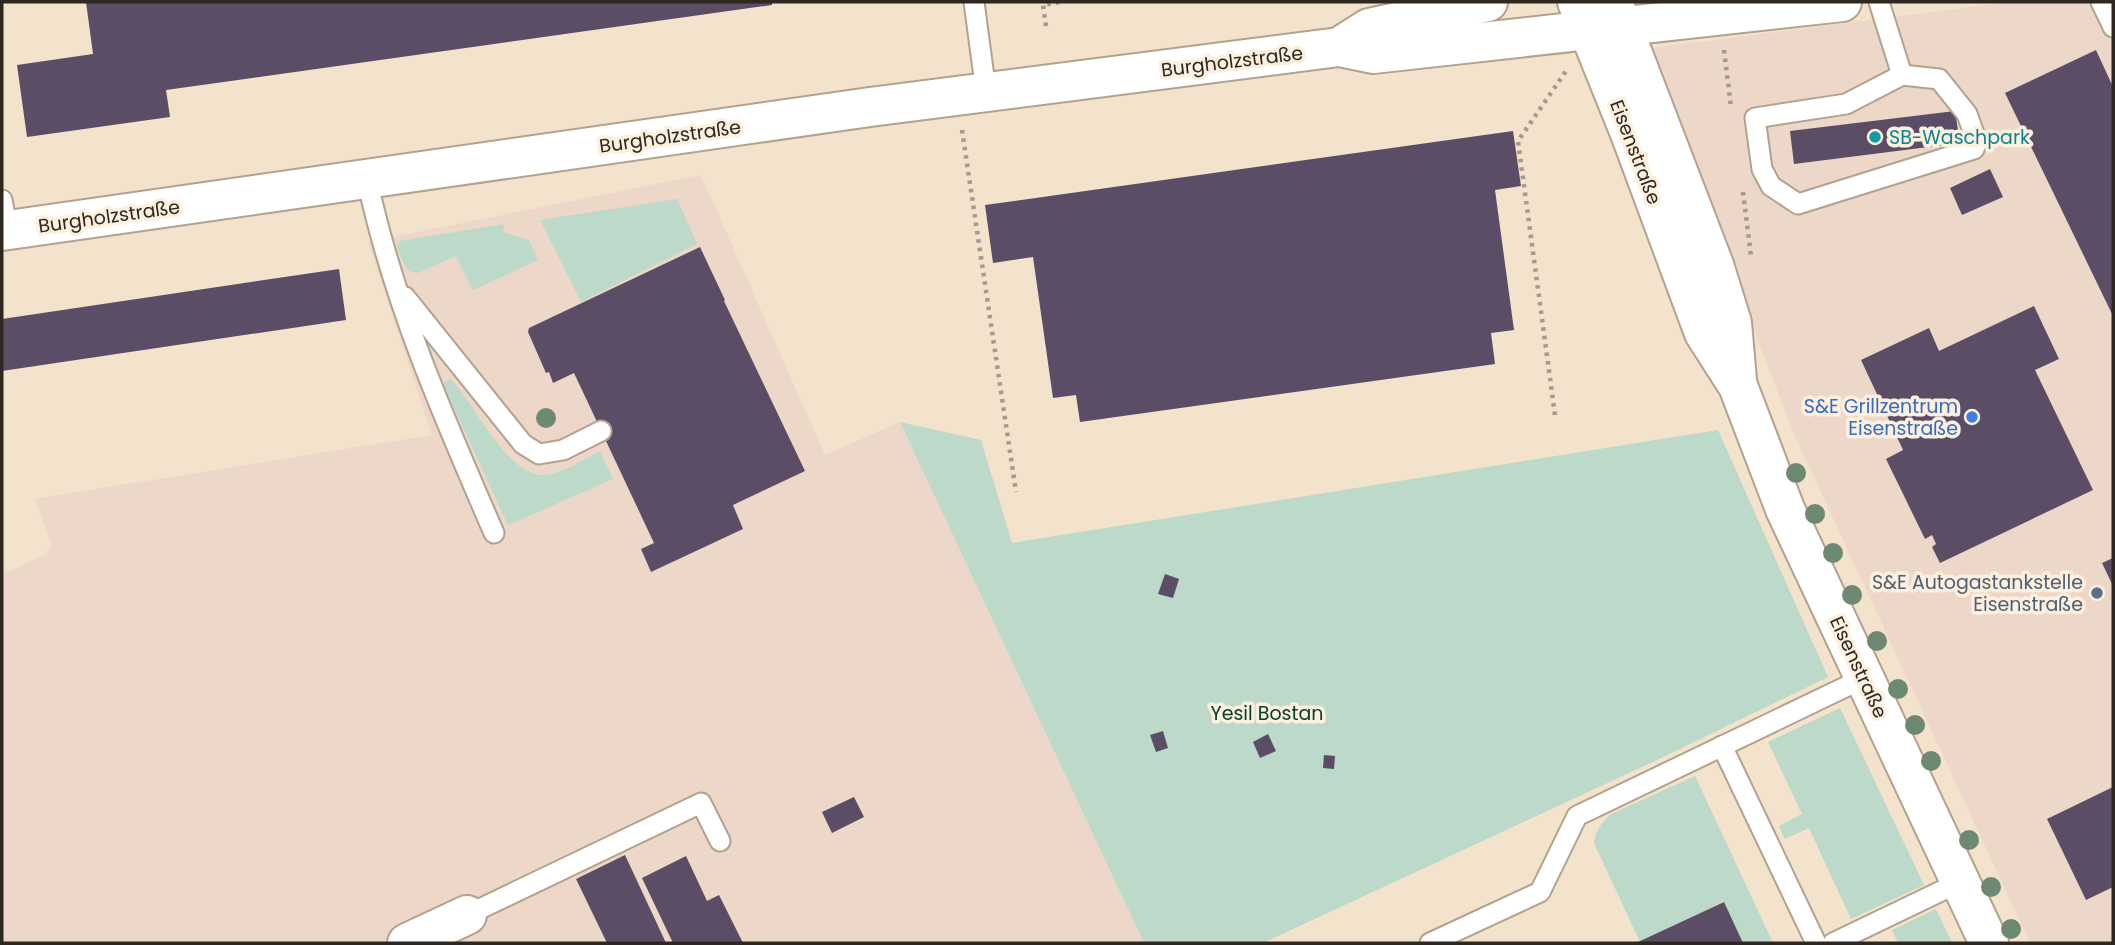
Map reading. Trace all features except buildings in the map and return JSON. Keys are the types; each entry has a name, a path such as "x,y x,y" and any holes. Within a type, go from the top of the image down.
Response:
{"street":[{"name":"Burgholzstraße","path":"1339,47 1369,28 1488,2"},
{"name":"Burgholzstraße","path":"4,221 367,179 972,94 1339,47 1373,54 1601,15 1842,2"},
{"name":"Eisenstraße","path":"1601,15 1714,265 1732,323 1738,386 1785,509 1989,943"},
{"path":"407,943 467,915"}],"lane":[{"path":"972,94 975,2"},
{"path":"1879,2 1902,75"},
{"path":"2101,2 2113,27"},
{"path":"1902,75 1939,79 1967,114 1977,142 1974,149 1798,204 1772,186 1762,169 1755,118 1846,104 1902,75"},
{"path":"367,179 378,230 422,363 494,533"},
{"path":"396,286 523,444 540,454 563,450 601,431"},
{"path":"1430,943 1540,892 1577,816 1864,678"},
{"path":"1722,746 1816,943"},
{"path":"467,915 702,803 720,841"},
{"path":"1833,943 1960,882"}],"path":[{"path":"1046,26 1043,5 1060,2"},
{"path":"1555,415 1518,141 1569,68"},
{"path":"972,94 1016,492"}],"shaded area":[{"path":"2010,2 2113,2 2113,943 2030,943 1794,434 1645,49"},
{"path":"701,175 825,455 900,422 1144,943 2,943 2,575 46,554 52,546 35,499 432,435 368,242"}],"green space":[{"path":"677,199 697,244 581,302 540,220"},
{"path":"504,224 503,232 529,240 538,260 473,290 456,256 418,273 409,271 397,246 400,241"},
{"path":"450,379 493,437 518,465 532,473 553,474 600,451 613,479 508,525 444,386 444,382"},
{"name":"Yesil Bostan","path":"900,422 981,440 1012,543 1718,430 1828,677 1657,760 1263,943 1144,943"},
{"path":"1840,708 1924,885 1851,919 1809,828 1785,839 1779,826 1802,814 1768,742"},
{"path":"1695,776 1773,943 1743,943 1723,902 1640,942 1594,843 1596,834 1611,814"},
{"path":"1936,909 1952,943 1898,943 1892,930"}],"place":[{"name":"SB-Waschpark","path":"1875,137"},
{"name":"S&E Grillzentrum Eisenstraße","path":"1972,417"},
{"name":"S&E Autogastankstelle Eisenstraße","path":"2097,593"}]}
